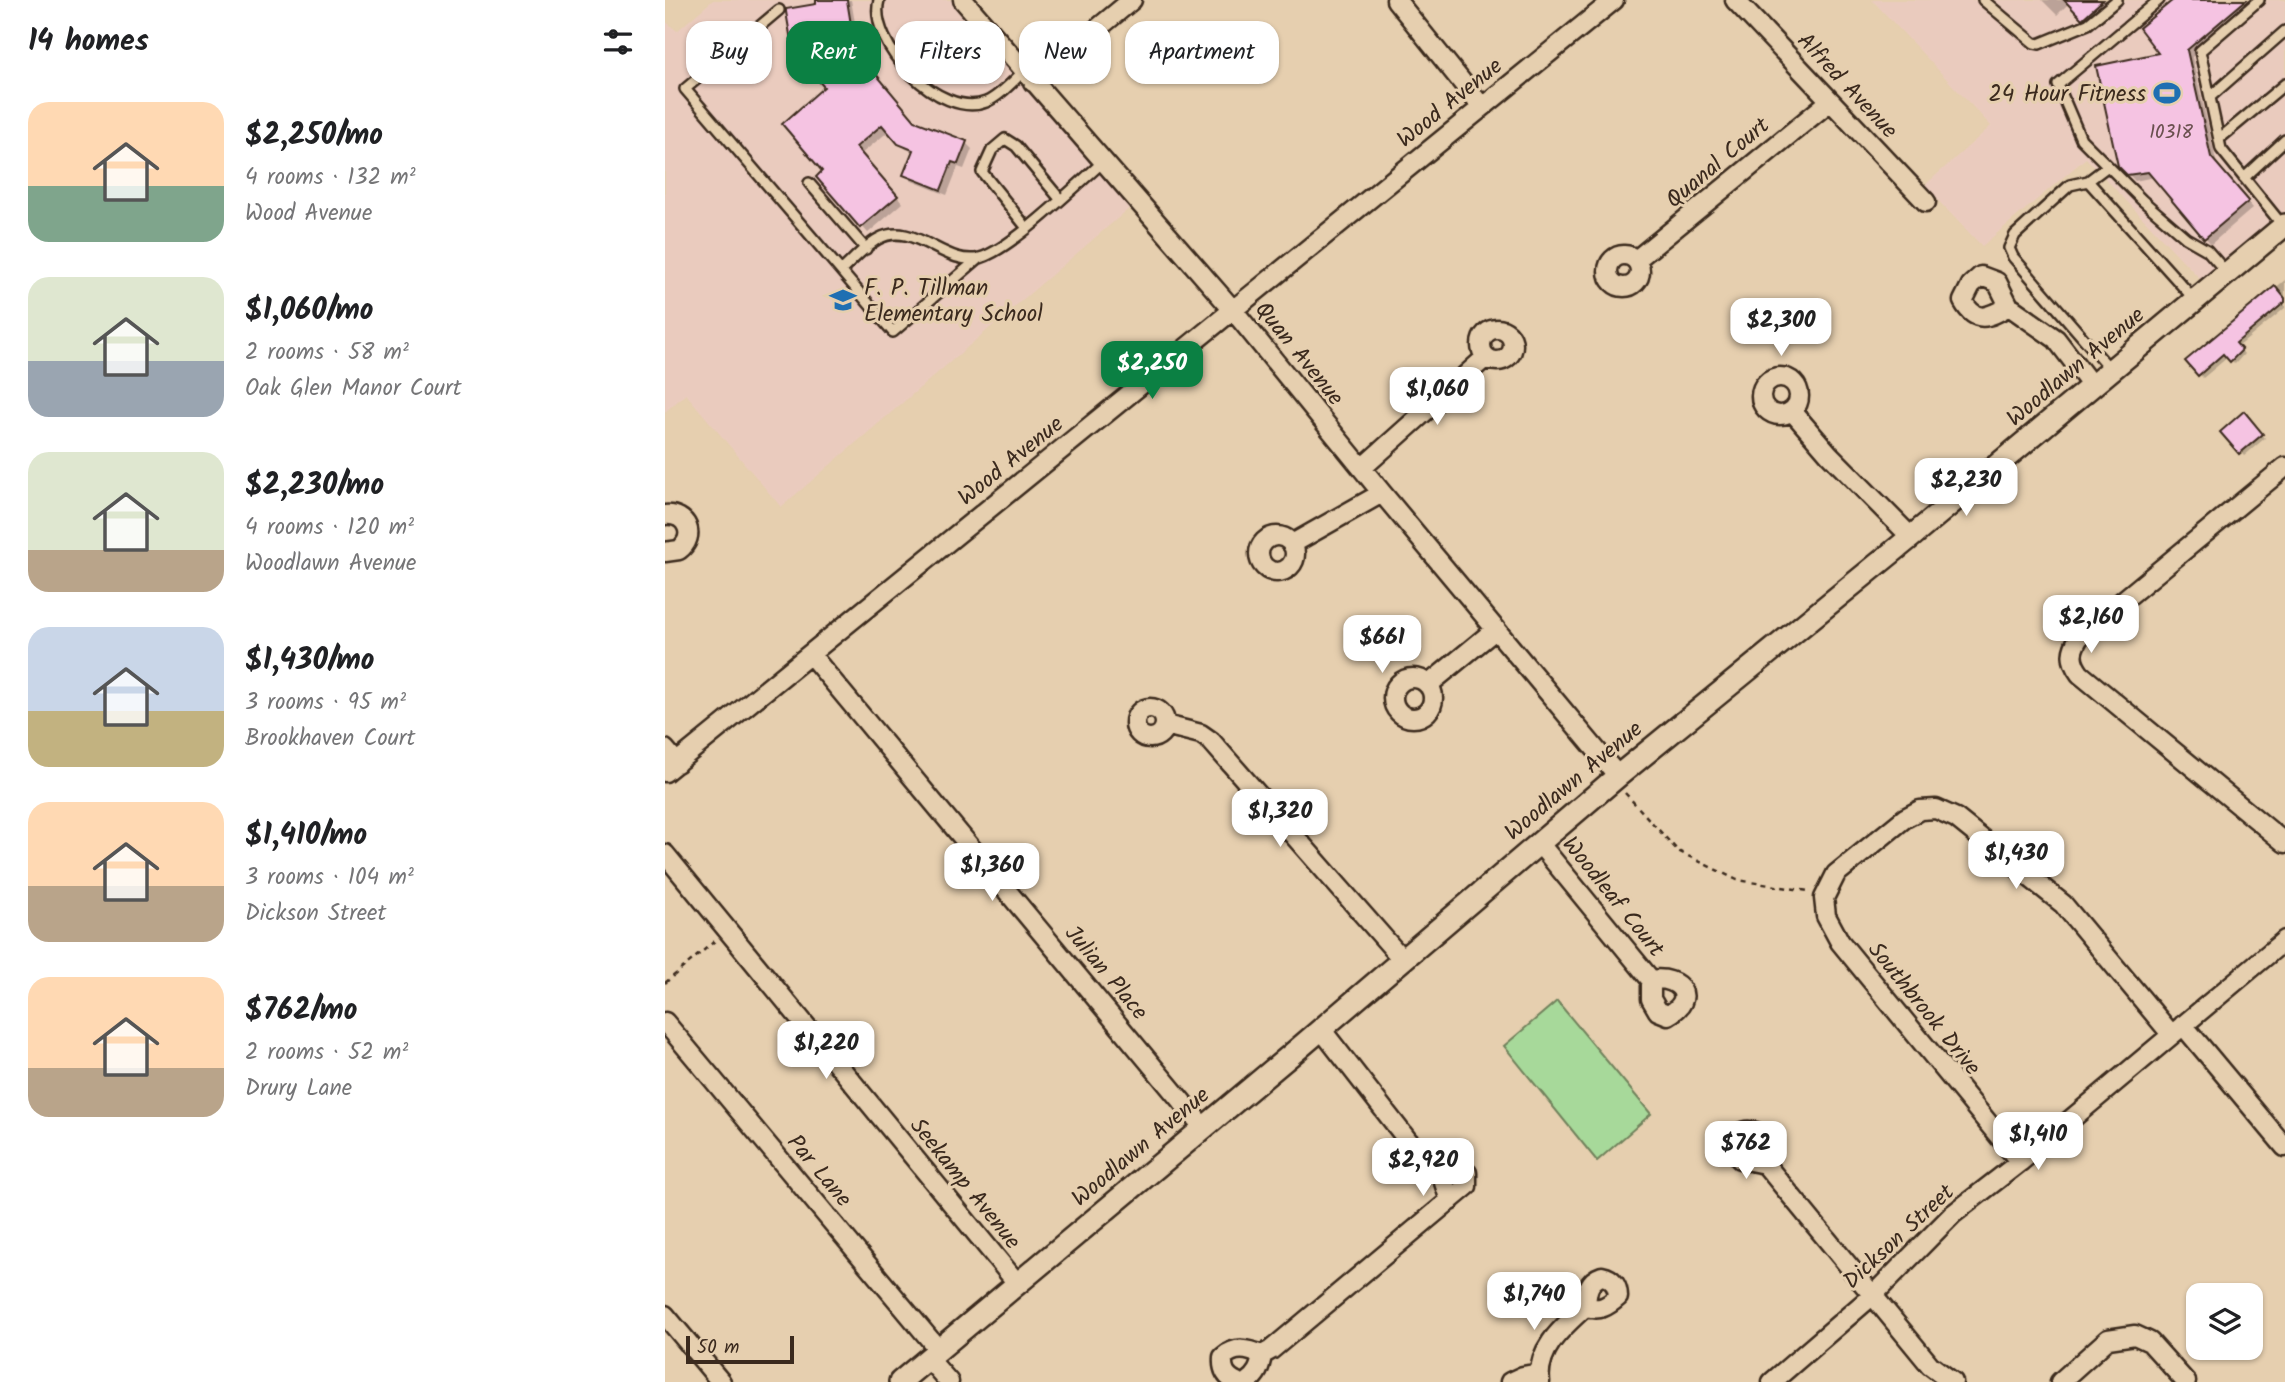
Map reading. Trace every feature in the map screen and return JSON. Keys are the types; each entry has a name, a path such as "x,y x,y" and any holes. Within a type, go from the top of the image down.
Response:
{"street":[{"name":"Quan Avenue","path":"963,0 1019,65"},
{"path":"1104,21 1132,0"},
{"path":"1396,0 1482,107"},
{"name":"Wood Avenue","path":"669,761 811,655 1614,0"},
{"name":"Alfred Avenue","path":"1735,0 1926,202"},
{"name":"Quan Avenue","path":"1035,84 1233,310 1616,778"},
{"name":"Quanal Court","path":"1636,260 1829,102"},
{"name":"Woodlawn Avenue","path":"900,1382 1616,778 1911,537 2284,225"},
{"path":"2009,306 2056,339 2092,386"},
{"path":"1362,468 1486,357"},
{"path":"1792,411 1829,454 1911,537"},
{"path":"2285,467 2080,636 2072,649 2073,664 2080,674 2285,843"},
{"path":"1292,544 1382,493"},
{"path":"665,515 681,518 689,534 688,541 679,550 665,552"},
{"path":"1428,685 1496,629"},
{"name":"Julian Place","path":"811,655 1203,1127"},
{"path":"1165,725 1201,734 1211,741 1402,960"},
{"path":"1826,894 1836,874 1905,818 1920,810 1936,809 1956,818 2063,904 2285,1147"},
{"name":"Woodleaf Court","path":"1539,843 1651,980"},
{"name":"Seekamp Avenue","path":"665,854 1017,1283"},
{"name":"Southbrook Drive","path":"1826,894 1826,916 1840,942 2020,1161"},
{"name":"Dickson Street","path":"1772,1382 1874,1294 1953,1214 2285,940"},
{"name":"Par Lane","path":"665,1022 933,1354 949,1382"},
{"path":"1237,1382 1228,1377 1222,1367 1223,1357 1231,1350 1241,1349 1262,1355 1271,1350 1467,1186 1467,1173 1458,1166 1437,1161 1409,1142 1321,1029"},
{"path":"1765,1164 1930,1365 1953,1382"},
{"path":"1510,1382 1523,1376 1539,1378 1546,1347 1586,1306"},
{"path":"665,1315 721,1382"},
{"path":"2060,1382 2108,1339 2134,1335 2150,1342 2186,1382"},
{"path":"1247,1382 1259,1368 1262,1355"}],"lane":[{"path":"879,0 879,20 891,51 924,86 941,96 965,103 985,102 1019,83"},
{"path":"1983,0 2034,43 2039,44 2088,24 2117,0"},
{"path":"2159,0 2058,85 2081,139 2142,200 2177,231 2207,250 2227,273"},
{"path":"2259,0 2200,51 2221,149 2284,225"},
{"path":"779,10 685,89 893,332 979,258 1027,228 1103,162"},
{"path":"2210,97 2285,31"},
{"path":"2219,139 2285,84"},
{"path":"1027,228 982,172 992,150 1005,139 1016,145 1061,199"},
{"path":"2244,178 2285,140"},
{"path":"2108,166 2088,181 2070,185 2015,235 2009,248 2013,257 2111,371"},
{"path":"2088,181 2196,300"},
{"path":"809,183 866,249"},
{"path":"841,271 876,239 892,233 908,235 963,258 979,258"}],"path":[{"path":"1616,778 1678,851 1737,880 1826,894"},
{"path":"665,983 728,930"}],"shaded area":[{"name":"F. P. Tillman Elementary School","path":"713,0 956,0 974,21 895,21 895,84 1005,84 1005,57 1019,74 1019,84 1028,84 1132,206 781,507 686,394 665,412 665,21 677,31 686,23 686,84 772,84 772,21 689,21"},
{"path":"1872,0 2285,0 2285,213 2204,283 2086,158 1982,246 1924,186 1991,126"}],"green space":[{"path":"1557,1001 1651,1114 1597,1161 1504,1046"}],"building":[{"name":"F. P. Tillman Elementary School","path":"816,0 847,0 850,21 788,21 786,9 816,4"},
{"path":"2064,0 2103,0 2082,19"},
{"path":"2173,0 2246,0 2187,50 2211,157 2249,201 2204,239 2148,172 2127,175 2118,166 2096,66 2158,53 2139,28"},
{"name":"F. P. Tillman Elementary School","path":"881,80 915,121 967,141 958,164 952,162 941,190 903,175 913,150 898,144 882,125 856,147 898,196 860,228 816,177 822,171 782,124 824,87 821,84 881,84"},
{"path":"2275,286 2285,298 2285,302 2236,343 2242,350 2230,362 2223,354 2198,376 2185,361"},
{"path":"2244,411 2263,434 2239,454 2220,432"}],"place":[{"name":"24 Hour Fitness","path":"2167,93"},
{"name":"F. P. Tillman Elementary School","path":"843,300"}]}
